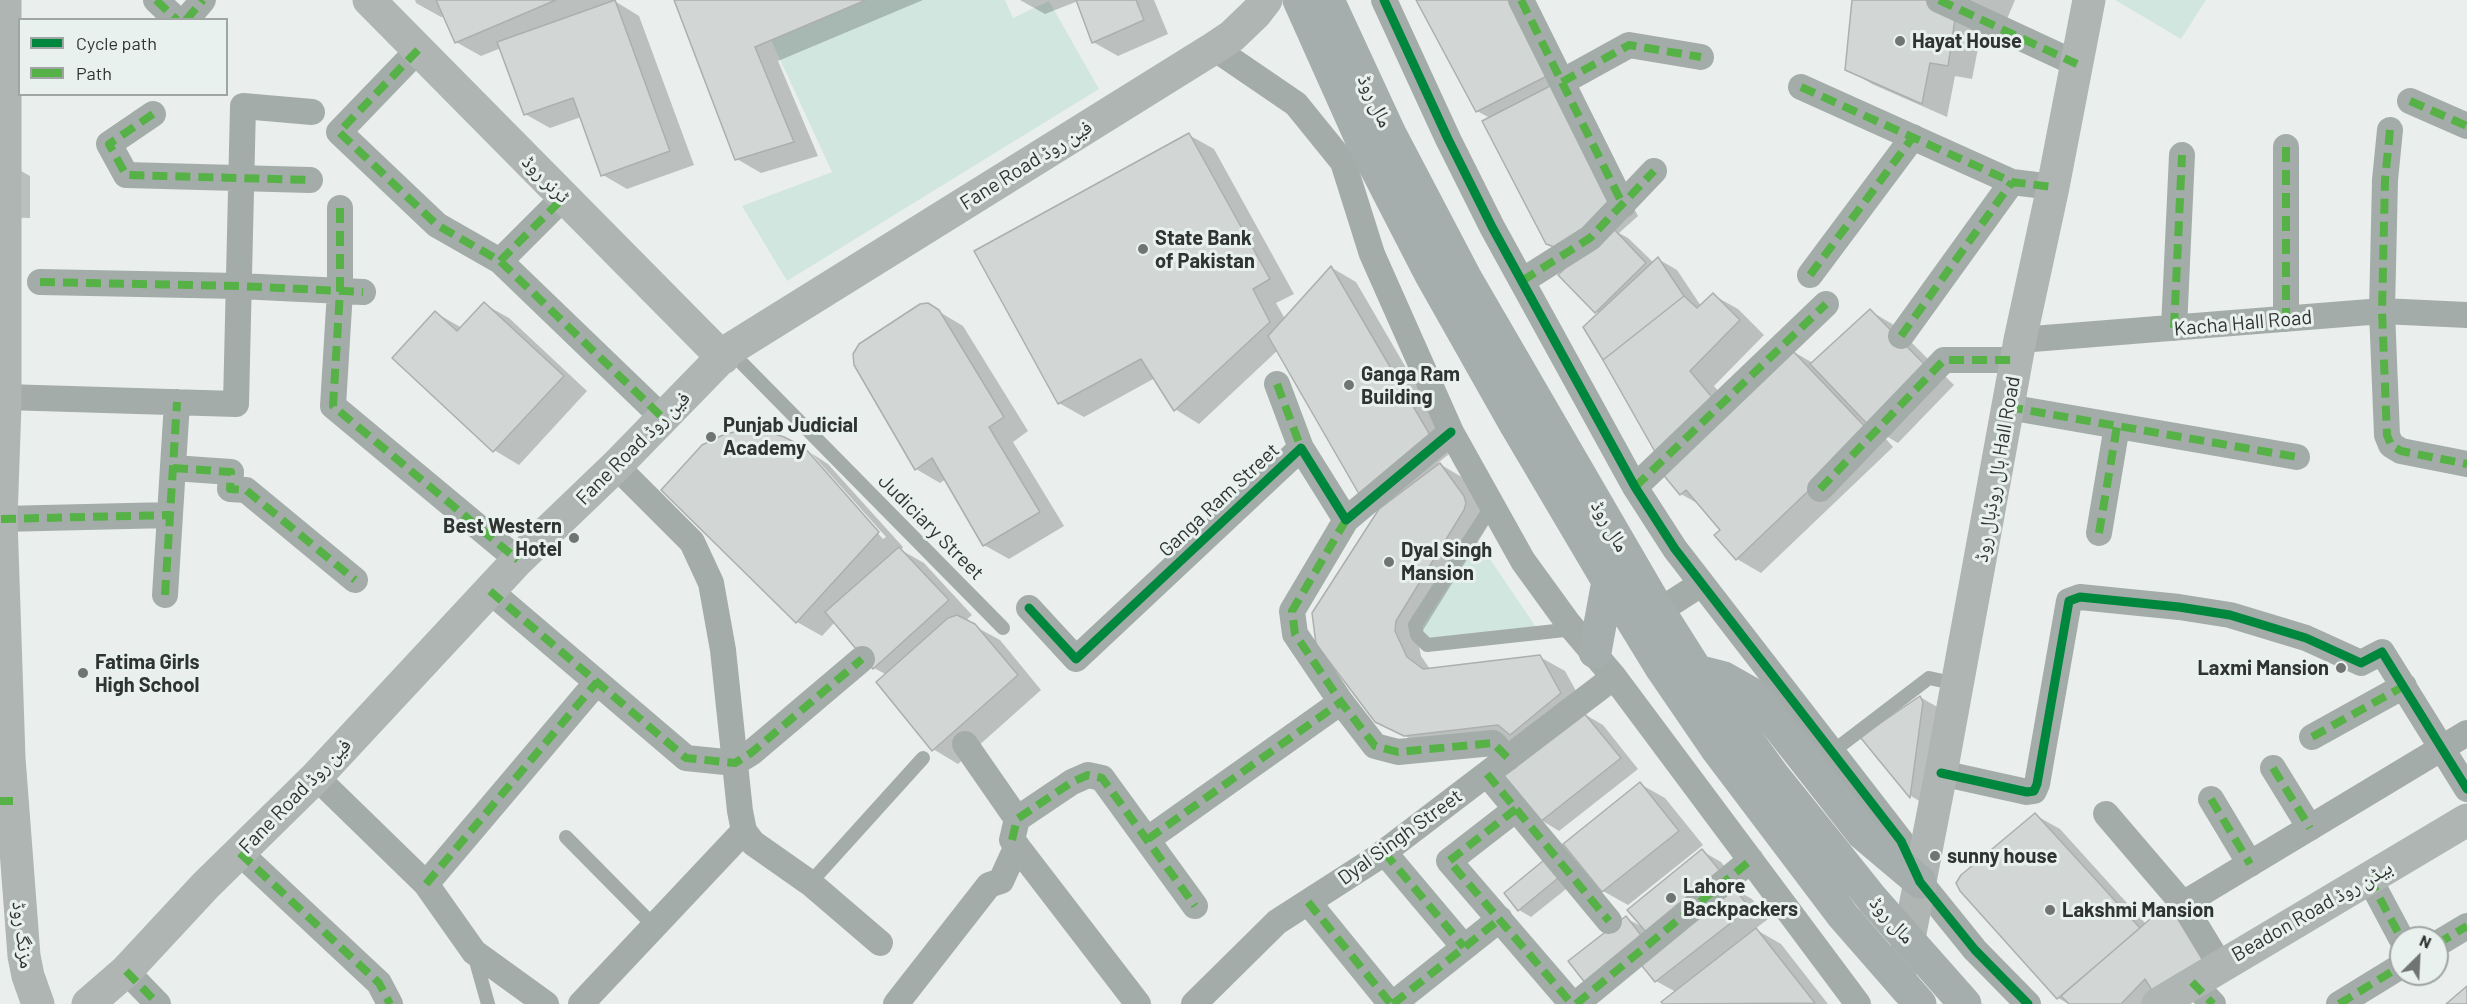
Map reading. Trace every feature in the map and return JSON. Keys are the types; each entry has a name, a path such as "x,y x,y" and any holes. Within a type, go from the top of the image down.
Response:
{"main road":[{"name":"مزنگ روڈ","path":"5,0 2,519 4,757 8,873 28,976 38,1004"},
{"name":"ٹرنر روڈ","path":"369,0 564,197 726,354"},
{"name":"Fane Road فین روڈ","path":"88,1004 126,971 205,886 316,777 518,560 616,466 726,354 1214,48 1232,36 1266,0"},
{"name":"مال روڈ","path":"1299,0 1353,153 1437,285 1514,423 1608,581 1662,669 1716,748 1906,997"},
{"name":"مال روڈ","path":"1328,0 1390,134 1465,277 1659,611 1697,671 1780,784 1873,900 1965,1004"},
{"name":"ہال روڈہال روڈ Hall Road","path":"1906,997 1908,938 1941,773 2018,350 2053,188 2089,0"},
{"path":"1594,653 1608,581"},
{"path":"1697,671 1724,678 1754,695 1863,834 1920,882"},
{"name":"Beadon Road بیڈن روڈ","path":"2158,1004 2203,993 2220,965 2467,820"}],"street":[{"path":"156,0 175,18"},
{"path":"188,18 203,0"},
{"path":"1384,0 1448,139 1522,281 1635,487 1675,549 1701,584 1901,841 1920,882 1976,950 2028,1004"},
{"path":"1521,0 1623,205"},
{"path":"1939,0 2077,64"},
{"path":"1562,82 1629,45 1701,57"},
{"path":"1214,48 1296,104 1353,153 1372,254 1450,432 1493,504 1523,561 1858,1004"},
{"path":"418,50 339,132 437,225 500,261 663,418"},
{"path":"1801,87 2012,182 2053,188"},
{"path":"2410,101 2467,126"},
{"path":"3,402 177,402 236,405 243,106 312,112"},
{"path":"153,114 109,144 126,175 310,180"},
{"path":"2390,130 2385,180 2382,311 2387,435 2391,445 2401,451 2467,464"},
{"path":"1810,275 1913,137"},
{"path":"2286,147 2286,319"},
{"path":"2174,328 2182,155"},
{"path":"1522,281 1590,238 1654,171"},
{"path":"1901,336 2012,182"},
{"path":"500,261 564,197"},
{"path":"340,208 352,291 333,406 518,560"},
{"path":"40,282 352,291"},
{"path":"1635,487 1826,304"},
{"name":"Kacha Hall Road","path":"1820,489 1944,360 2174,328 2382,311 2467,315"},
{"path":"1277,384 1301,448"},
{"path":"165,595 177,402"},
{"path":"2008,407 2297,457"},
{"path":"2099,533 2117,426"},
{"path":"1450,432 1346,520 1292,611 1294,634 1375,746 1398,752 1493,743 1508,758"},
{"name":"Ganga Ram Street","path":"1029,608 1076,659 1301,448 1346,520"},
{"path":"616,466 692,542 702,559 711,583 723,650 744,831 753,843 810,884 880,943"},
{"path":"173,468 231,472 230,489 246,490 355,580"},
{"path":"2,519 170,515"},
{"path":"1659,611 1701,584"},
{"path":"490,591 687,758 735,763 751,753 862,659"},
{"path":"1941,773 2027,792 2034,791 2069,601 2080,597 2179,607 2230,615 2306,638 2361,663 2382,652 2467,789"},
{"name":"Dyal Singh Street","path":"1194,1004 1277,922 1384,852 1508,758 1594,653"},
{"path":"426,884 597,682"},
{"path":"2312,736 2404,686"},
{"path":"1148,840 1341,702"},
{"path":"2183,904 2467,734"},
{"path":"965,744 1015,835 1138,1004"},
{"path":"2273,768 2310,828"},
{"path":"1487,774 1609,921"},
{"path":"896,1004 989,885 1002,881 1015,835 1072,782 1088,775 1102,778 1196,906"},
{"path":"316,777 426,884 474,952 546,1004"},
{"path":"2211,799 2250,864"},
{"path":"1516,809 1449,861 1572,1004"},
{"path":"2106,814 2183,904 2220,965"},
{"path":"581,1004 744,831"},
{"path":"1384,852 1464,947"},
{"path":"240,853 379,983 390,1004"},
{"path":"1576,1004 1751,860"},
{"path":"2369,878 2395,926"},
{"path":"1308,902 1392,1004 1500,919"},
{"path":"2449,937 2467,926"},
{"path":"126,971 158,1004"},
{"path":"2339,1004 2389,973"}],"lane":[{"name":"Judiciary Street","path":"726,354 1004,628"},
{"path":"1493,504 1415,625 1418,635 1427,645 1594,653"},
{"path":"1832,752 1929,678 1957,684"},
{"path":"810,884 923,758"},
{"path":"566,837 654,926"},
{"path":"474,952 488,1004"}],"green space":[{"path":"866,0 1005,0 1013,18 1049,1 1099,89 787,281 742,206 832,172 771,40"},
{"path":"2115,0 2206,0 2181,39"},
{"path":"1473,534 1540,633 1427,645 1415,625"}],"building":[{"path":"436,0 556,0 455,43"},
{"path":"615,0 670,151 601,176 573,98 524,115 497,42"},
{"path":"674,0 866,0 755,47 794,142 735,160"},
{"path":"1076,0 1136,0 1144,20 1092,43"},
{"path":"1416,0 1509,0 1551,74 1476,112"},
{"name":"Hayat House","path":"1852,0 1930,0 1955,19 1948,66 1930,63 1922,104 1845,70"},
{"path":"1552,85 1614,201 1560,249 1546,244 1482,121"},
{"path":"1189,133 1270,279 1253,289 1270,322 1174,411 1141,359 1058,404 974,251"},
{"path":"1610,225 1646,263 1595,313 1558,275"},
{"path":"1658,257 1684,296 1603,360 1583,327"},
{"name":"Ganga Ram Building","path":"1331,266 1430,435 1359,494 1268,336"},
{"path":"1713,293 1740,320 1690,371 1716,402 1658,457 1603,360 1684,296 1697,308"},
{"path":"484,302 564,376 493,452 392,358 435,311 457,331"},
{"path":"928,303 939,310 1004,417 989,427 1040,512 983,546 932,458 915,470 854,365 853,354 859,344 920,304"},
{"path":"1870,309 1930,370 1873,430 1810,364"},
{"path":"1791,349 1870,432 1736,560 1714,535 1720,530 1686,490 1680,495 1661,472"},
{"path":"748,429 766,431 804,447 879,532 796,623 661,490 702,445 725,434"},
{"name":"Dyal Singh Mansion","path":"1440,463 1464,496 1466,503 1464,510 1396,621 1395,631 1407,657 1423,669 1540,655 1561,693 1510,735 1498,725 1404,736 1375,722 1316,644 1312,613 1379,509"},
{"path":"899,547 949,600 873,669 825,612"},
{"path":"957,615 975,624 1018,675 932,751 876,682 948,618"},
{"path":"1920,696 1923,702 1910,798 1860,737"},
{"path":"1584,713 1621,758 1540,822 1503,776"},
{"path":"1640,782 1679,831 1602,892 1563,844"},
{"name":"Lakshmi Mansion","path":"2035,813 2140,928 2057,999 1960,891 1956,883 1961,875"},
{"path":"1702,849 1721,872 1647,933 1627,910"},
{"path":"1549,856 1563,874 1518,911 1504,893"},
{"path":"1733,887 1750,908 1655,982 1638,961"},
{"path":"2171,901 2213,957 2153,992 2145,979 2121,1004 2069,1004 2061,996"},
{"path":"1626,916 1644,939 1586,984 1568,961"},
{"path":"1756,928 1815,1003 1663,1004 1661,1002"},
{"path":"2467,986 2467,1004 2446,1004"}],"marked path":[{"path":"156,0 175,18"},
{"path":"188,18 203,0"},
{"path":"1521,0 1623,205"},
{"path":"1939,0 2077,64"},
{"path":"1562,82 1629,45 1701,57"},
{"path":"418,50 339,132 437,225 500,261 663,418"},
{"path":"1801,87 2012,182 2053,187"},
{"path":"2410,101 2467,126"},
{"path":"153,114 109,144 126,175 310,180"},
{"path":"2390,130 2385,180 2382,311 2387,435 2391,445 2401,451 2467,464"},
{"path":"1810,275 1913,137"},
{"path":"2286,147 2286,319"},
{"path":"2174,328 2182,155"},
{"path":"1522,281 1590,238 1654,171"},
{"path":"1901,336 2012,182"},
{"path":"500,261 564,197"},
{"path":"340,208 340,291 333,406 518,560"},
{"path":"40,282 239,286 363,292"},
{"path":"1635,487 1826,304"},
{"path":"1820,489 1944,360 2017,360"},
{"path":"1277,384 1301,448"},
{"path":"165,595 177,402"},
{"path":"2008,407 2297,457"},
{"path":"2099,533 2117,426"},
{"path":"173,468 231,472 230,489 246,490 355,580"},
{"path":"1,519 170,515"},
{"path":"1346,520 1292,611 1295,634 1341,702 1375,746 1398,752 1493,743 1508,758"},
{"path":"490,591 686,758 735,763 751,753 862,659"},
{"path":"426,884 597,682"},
{"path":"2312,737 2404,686"},
{"path":"1148,839 1341,702"},
{"path":"2273,768 2310,828"},
{"path":"1487,774 1609,921"},
{"path":"1012,840 1017,819 1072,782 1088,775 1102,778 1195,906"},
{"path":"2211,799 2250,864"},
{"path":"0,801 13,801"},
{"path":"1516,809 1449,861 1572,1004"},
{"path":"1384,852 1464,947"},
{"path":"240,853 379,983 390,1004"},
{"path":"1576,1004 1751,860"},
{"path":"2369,878 2395,926"},
{"path":"1308,902 1391,1004"},
{"path":"1393,1004 1500,919"},
{"path":"2449,937 2467,926"},
{"path":"126,971 158,1004"},
{"path":"2339,1004 2389,973"},
{"path":"2192,982 2213,1004"}],"cycle path":[{"path":"1384,0 1448,139 1492,227 1635,487 1675,549 1901,841 1920,882 1975,950 2028,1004"},
{"path":"1029,608 1076,659 1301,448 1346,520 1451,432"},
{"path":"1941,773 2027,792 2034,791 2069,601 2080,597 2179,607 2230,615 2306,638 2361,663 2382,652 2467,789"}],"place":[{"name":"Hayat House","path":"1900,41"},
{"name":"State Bank of Pakistan","path":"1143,249"},
{"name":"Ganga Ram Building","path":"1349,385"},
{"name":"Punjab Judicial Academy","path":"711,437"},
{"name":"Best Western Hotel","path":"574,538"},
{"name":"Dyal Singh Mansion","path":"1389,562"},
{"name":"Laxmi Mansion","path":"2341,668"},
{"name":"Fatima Girls High School","path":"83,673"},
{"name":"sunny house","path":"1935,856"},
{"name":"Lahore Backpackers","path":"1671,898"},
{"name":"Lakshmi Mansion","path":"2050,910"}]}
